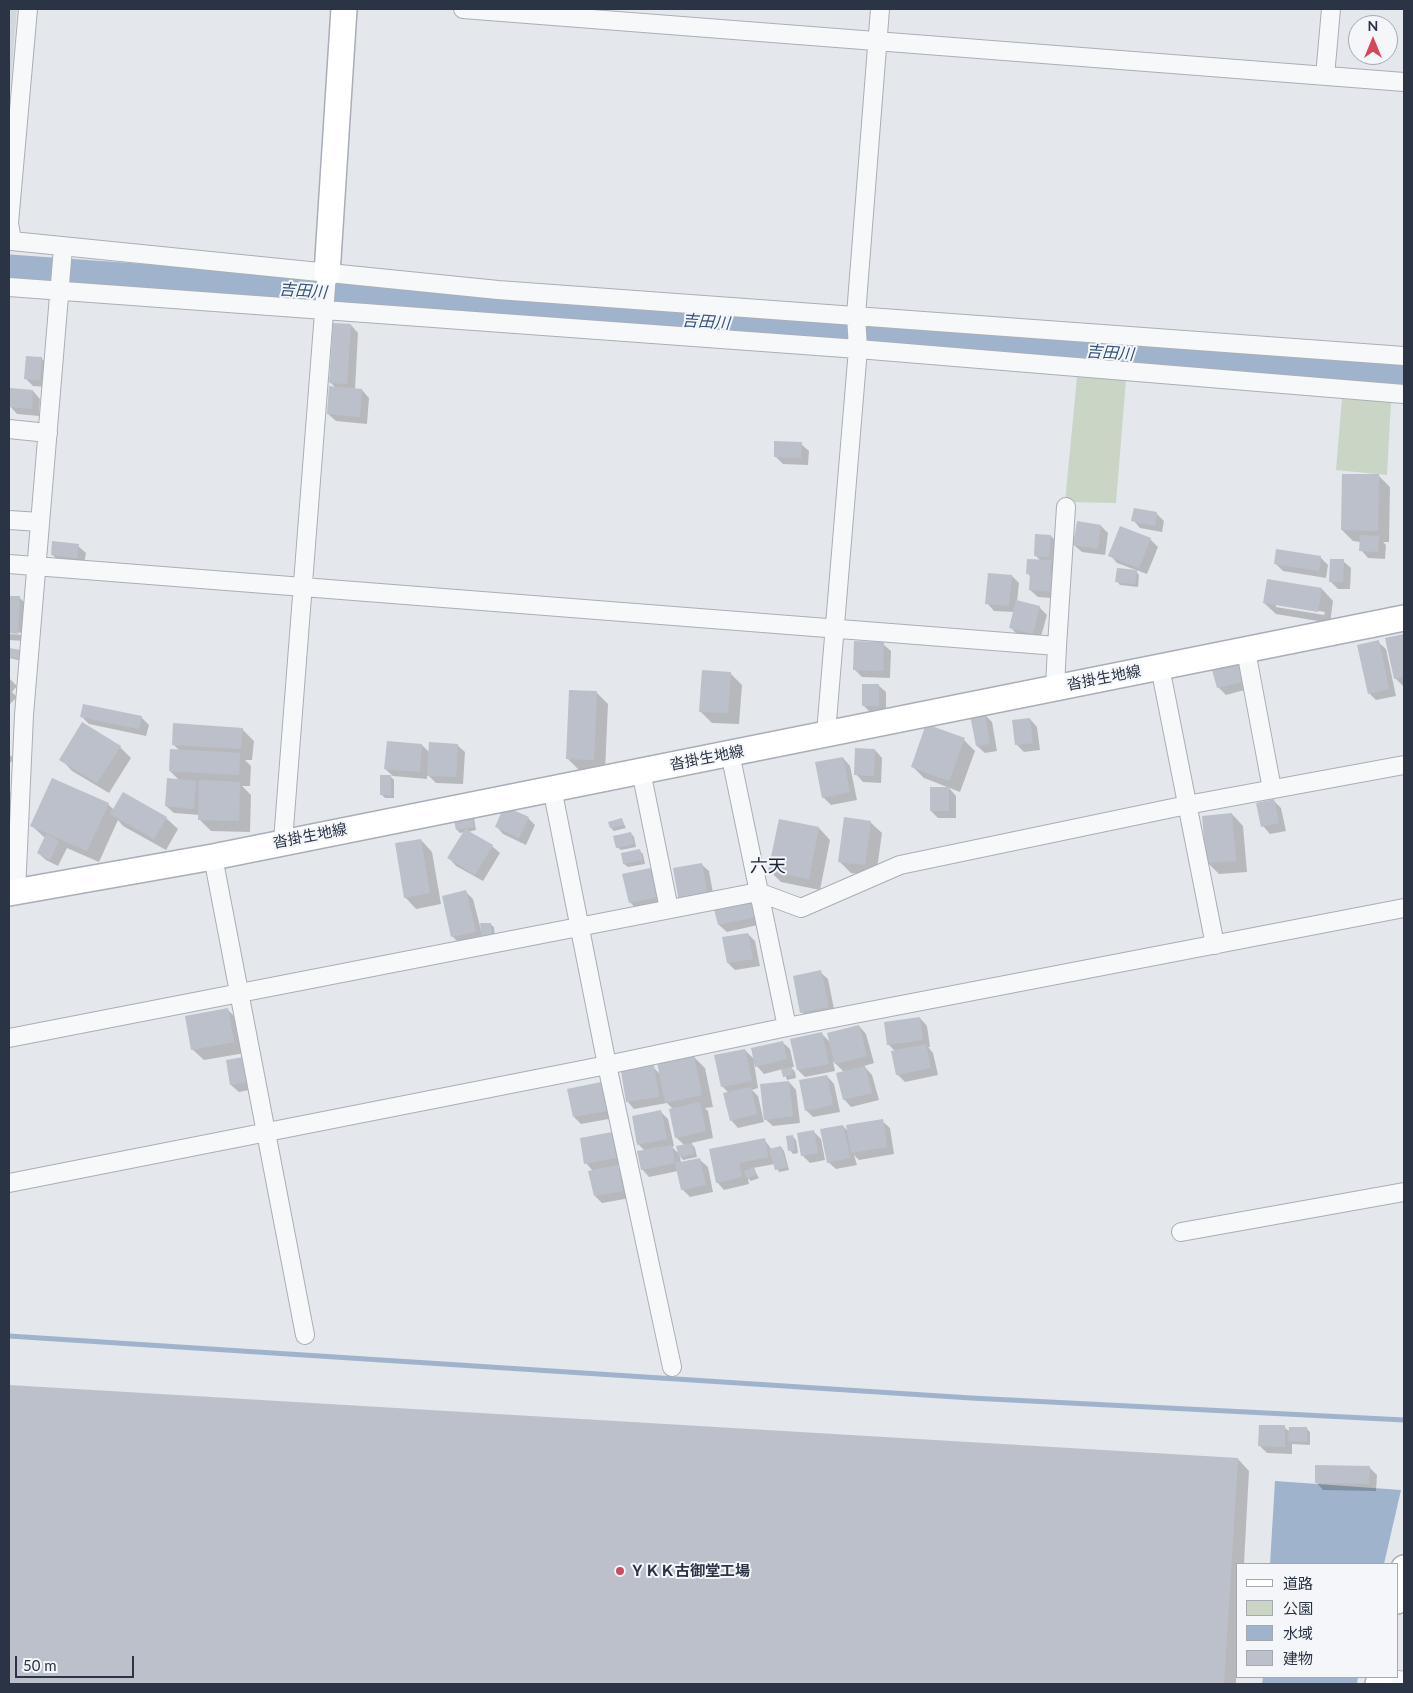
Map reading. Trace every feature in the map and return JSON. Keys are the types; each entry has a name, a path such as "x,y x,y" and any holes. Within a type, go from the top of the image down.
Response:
{"main road":[{"path":"326,274 344,9"},
{"name":"沓掛生地線","path":"12,892 213,856 1404,618"},
{"path":"1398,1596 1404,1568"}],"street":[{"path":"28,9 9,224 12,242 498,290 1404,356"},
{"path":"462,9 1404,82"},
{"path":"826,733 858,349 856,316 880,9"},
{"path":"1325,76 1330,9"},
{"path":"12,892 24,716 63,248"},
{"path":"283,841 304,587 326,274"},
{"path":"9,287 858,349 1404,394"},
{"path":"9,429 48,433"},
{"path":"1055,688 1066,507"},
{"path":"9,520 40,522"},
{"path":"9,564 1057,646"},
{"path":"1246,650 1272,789"},
{"path":"1160,667 1215,945"},
{"path":"730,753 787,1027"},
{"path":"9,1038 758,892 801,908 900,866 1188,805 1404,765"},
{"path":"642,771 669,909"},
{"path":"552,788 607,1065 672,1367"},
{"path":"213,856 305,1335"},
{"path":"9,1183 607,1065 787,1027 1404,908"},
{"path":"1181,1232 1404,1192"},
{"path":"1385,1678 1404,1682"}],"shaded area":[{"path":"9,9 17,9 9,102"}],"green space":[{"path":"1077,377 1126,380 1116,503 1065,502"},
{"path":"1342,399 1391,402 1387,475 1336,470"}],"water":[{"path":"1275,1481 1401,1490 1384,1563 1270,1563"},
{"path":"1263,1678 1358,1678 1357,1684 1262,1684"}],"building":[{"path":"333,323 351,324 347,384 329,383"},
{"path":"26,356 42,357 40,380 24,379"},
{"path":"329,386 362,389 360,417 327,414"},
{"path":"10,388 33,390 32,409 9,407"},
{"path":"774,441 802,442 801,458 774,457"},
{"path":"1342,474 1379,474 1378,531 1341,530"},
{"path":"1134,508 1157,512 1155,526 1131,521"},
{"path":"1077,521 1101,525 1098,549 1073,545"},
{"path":"1120,526 1151,538 1139,568 1108,556"},
{"path":"1035,534 1051,535 1049,557 1034,556"},
{"path":"1360,535 1379,536 1378,552 1359,551"},
{"path":"52,541 79,544 77,558 51,555"},
{"path":"1276,549 1321,556 1319,571 1274,564"},
{"path":"1027,559 1051,560 1050,575 1058,576 1057,592 1029,590 1030,574 1026,574"},
{"path":"1330,559 1344,559 1343,582 1329,582"},
{"path":"1117,568 1137,570 1135,584 1115,582"},
{"path":"988,573 1012,575 1009,606 985,604"},
{"path":"1267,579 1322,588 1318,612 1263,603"},
{"path":"9,596 20,596 18,634 9,633"},
{"path":"1016,600 1040,606 1033,634 1009,628"},
{"path":"1404,634 1404,676 1394,679 1385,638"},
{"path":"1379,640 1389,689 1368,694 1357,645"},
{"path":"854,641 884,642 883,671 853,670"},
{"path":"9,648 21,650 20,658 9,657"},
{"path":"1241,663 1246,681 1217,688 1212,670"},
{"path":"702,670 731,672 728,713 699,712"},
{"path":"862,684 879,684 879,706 862,706"},
{"path":"569,690 597,691 594,760 566,759"},
{"path":"83,704 142,716 139,729 80,717"},
{"path":"985,713 990,744 976,746 970,715"},
{"path":"1030,718 1033,743 1015,745 1012,720"},
{"path":"82,722 121,746 97,783 59,760"},
{"path":"173,723 243,728 241,749 172,745"},
{"path":"926,724 965,738 949,781 911,767"},
{"path":"387,741 422,744 420,772 384,769"},
{"path":"429,742 458,744 456,777 427,776"},
{"path":"855,748 875,749 874,776 854,775"},
{"path":"170,749 240,753 239,775 169,771"},
{"path":"843,757 850,792 822,798 815,762"},
{"path":"380,775 391,775 391,795 380,795"},
{"path":"52,778 109,803 87,851 30,826"},
{"path":"167,778 196,781 194,809 165,806"},
{"path":"199,780 240,782 239,821 198,820"},
{"path":"930,787 949,787 949,811 930,811"},
{"path":"123,792 167,817 154,839 110,814"},
{"path":"1274,799 1279,823 1261,827 1256,803"},
{"path":"504,806 529,817 519,838 495,827"},
{"path":"471,813 474,827 456,830 453,816"},
{"path":"1232,813 1236,861 1206,863 1202,816"},
{"path":"844,817 871,821 865,865 838,862"},
{"path":"622,818 624,825 610,828 608,822"},
{"path":"779,819 819,827 809,879 768,871"},
{"path":"465,829 493,845 475,875 447,858"},
{"path":"631,832 634,844 616,848 613,836"},
{"path":"46,834 59,841 50,860 37,853"},
{"path":"421,839 430,893 404,898 395,843"},
{"path":"640,849 643,860 623,864 621,853"},
{"path":"702,863 708,897 679,902 673,868"},
{"path":"650,868 657,897 629,903 622,874"},
{"path":"466,890 476,932 451,937 442,896"},
{"path":"752,900 755,917 718,925 714,909"},
{"path":"480,923 491,923 492,938 482,939"},
{"path":"748,933 753,959 727,963 722,937"},
{"path":"821,970 829,1007 800,1013 793,976"},
{"path":"228,1008 234,1042 191,1050 185,1016"},
{"path":"920,1017 923,1040 887,1045 884,1022"},
{"path":"859,1025 867,1056 835,1064 827,1033"},
{"path":"822,1032 829,1064 797,1070 790,1039"},
{"path":"783,1041 787,1059 755,1067 751,1048"},
{"path":"926,1044 931,1068 896,1075 891,1051"},
{"path":"745,1049 752,1081 721,1087 714,1055"},
{"path":"694,1055 702,1095 665,1103 657,1062"},
{"path":"243,1057 248,1082 230,1085 226,1060"},
{"path":"654,1065 659,1097 626,1102 621,1071"},
{"path":"865,1066 872,1093 843,1100 836,1073"},
{"path":"792,1067 793,1075 783,1077 781,1069"},
{"path":"827,1075 833,1105 805,1111 799,1080"},
{"path":"789,1081 793,1116 764,1120 760,1084"},
{"path":"601,1082 607,1111 573,1117 567,1089"},
{"path":"751,1087 757,1114 730,1121 723,1093"},
{"path":"700,1102 706,1131 675,1138 669,1109"},
{"path":"661,1110 667,1139 637,1145 632,1116"},
{"path":"883,1119 887,1147 851,1153 846,1125"},
{"path":"843,1125 850,1158 827,1163 820,1129"},
{"path":"814,1130 818,1153 801,1156 797,1133"},
{"path":"612,1132 616,1158 584,1164 580,1138"},
{"path":"793,1135 795,1150 788,1151 786,1136"},
{"path":"765,1138 768,1157 739,1163 742,1177 716,1183 709,1149"},
{"path":"692,1143 694,1154 679,1157 676,1146"},
{"path":"672,1145 675,1163 641,1170 637,1151"},
{"path":"781,1146 787,1167 775,1170 769,1149"},
{"path":"700,1158 706,1185 681,1190 675,1163"},
{"path":"618,1165 623,1191 594,1196 588,1171"},
{"path":"754,1167 757,1175 746,1178 744,1171"},
{"name":"ＹＫＫ古御堂工場","path":"9,1385 1238,1458 1224,1684 9,1684"},
{"path":"1259,1425 1285,1425 1285,1447 1258,1446"},
{"path":"1289,1427 1307,1427 1307,1442 1288,1441"},
{"path":"1315,1465 1370,1466 1369,1484 1315,1483"}],"waterway":[{"name":"吉田川","path":"9,269 445,300 690,322 1404,376"},
{"path":"9,1336 971,1398 1404,1420"}],"place":[{"name":"ＹＫＫ古御堂工場","path":"620,1571"}],"district":[{"name":"六天","path":"768,866"}]}
